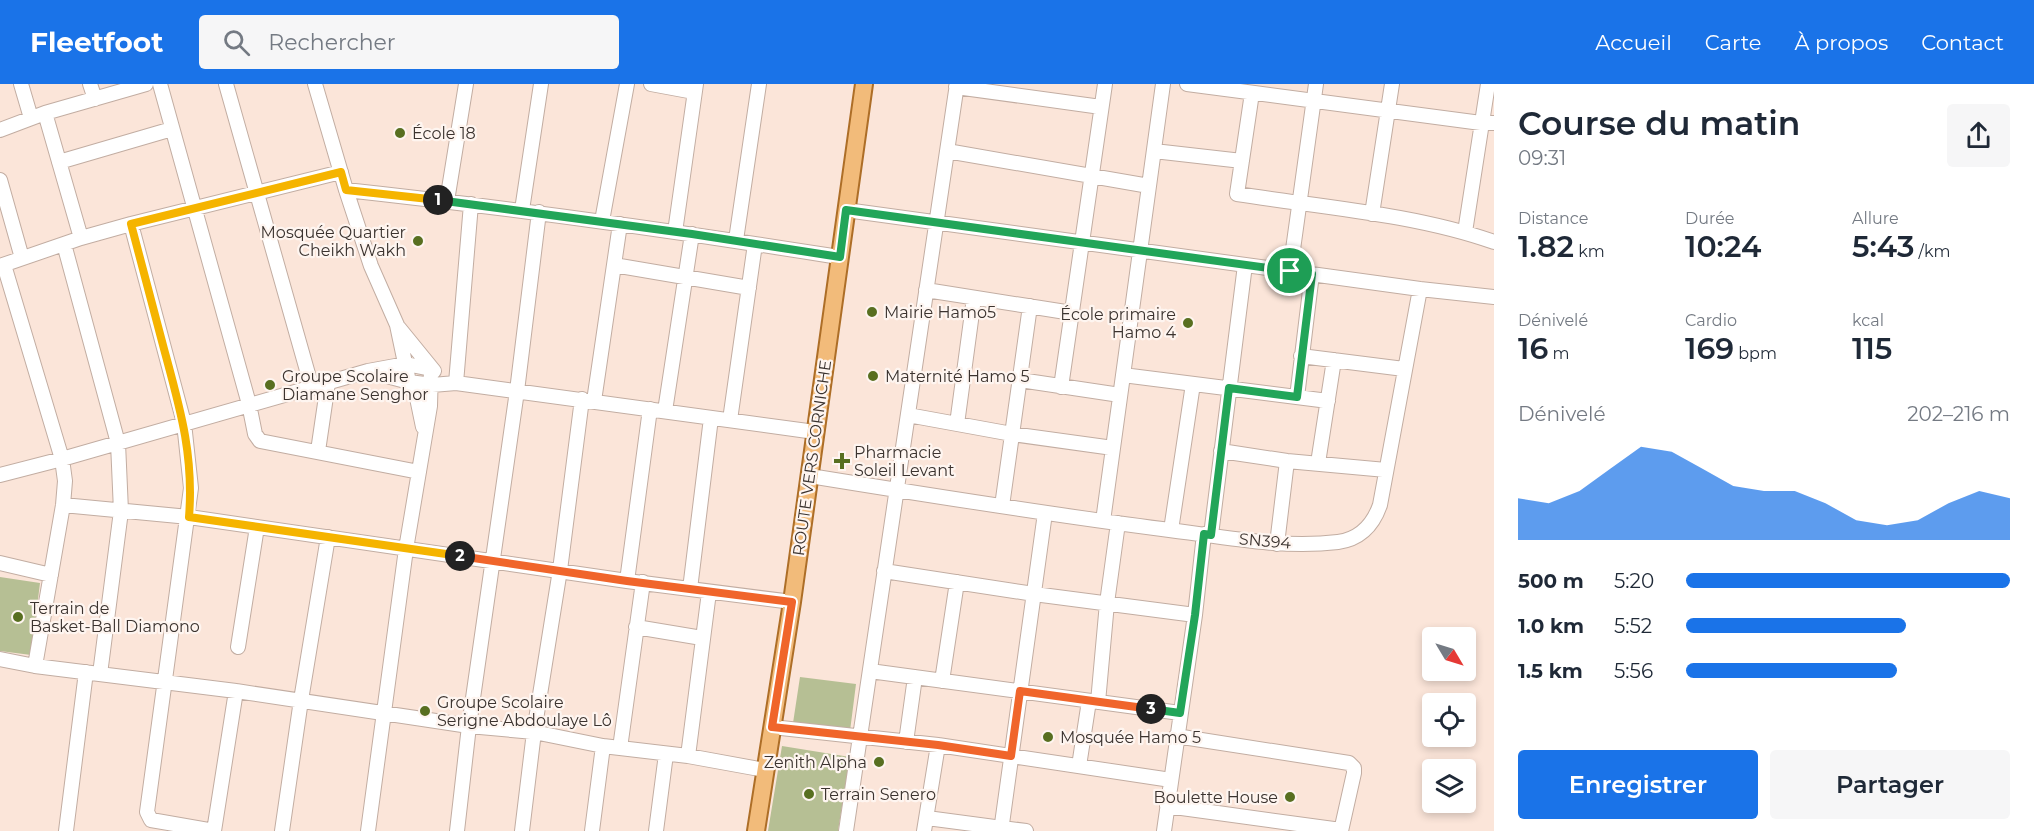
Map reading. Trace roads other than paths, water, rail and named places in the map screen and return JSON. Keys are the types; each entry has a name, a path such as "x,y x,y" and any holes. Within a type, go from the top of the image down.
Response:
{"main road":[{"name":"ROUTE VERS CORNICHE","path":"756,831 792,602 864,84"}],"street":[{"path":"21,84 59,162 81,238"},
{"path":"90,84 95,99"},
{"path":"0,130 38,116 146,84"},
{"path":"160,84 249,404 255,434 260,441 419,472"},
{"path":"226,84 312,388"},
{"path":"315,84 370,266 397,325 409,382 417,398 424,434"},
{"path":"447,201 466,84"},
{"path":"522,210 541,84"},
{"path":"602,221 627,84"},
{"path":"651,84 695,88 675,232"},
{"path":"736,240 759,84"},
{"path":"1061,387 1105,84"},
{"path":"1103,521 1163,84"},
{"path":"1187,84 1487,123"},
{"path":"1290,271 1316,84"},
{"path":"1372,214 1392,84"},
{"path":"1465,232 1487,123 1488,84"},
{"path":"846,831 956,86 1032,91 1101,107"},
{"path":"1252,93 1237,194 1372,214 1465,232 1494,242"},
{"path":"59,162 172,129"},
{"path":"947,151 1149,186"},
{"path":"1154,151 1242,161"},
{"path":"34,666 63,505 65,481 62,459 2,265 63,243 131,224 341,172"},
{"path":"0,180 22,258"},
{"path":"346,190 539,212 840,257"},
{"path":"453,383 471,204"},
{"path":"846,210 1420,289 1494,297"},
{"path":"457,831 469,726 517,391 539,212"},
{"path":"131,224 184,423 191,489 148,816 152,821 214,831 236,691"},
{"path":"522,831 534,732 560,570 620,224"},
{"path":"665,411 692,234"},
{"path":"63,243 118,443 121,511 100,674"},
{"path":"729,420 755,244"},
{"path":"614,265 749,288"},
{"path":"1164,831 1176,736 1221,451 1245,265"},
{"path":"1297,397 1312,274"},
{"name":"SN394","path":"810,476 1045,513 1277,544 1340,542 1365,531 1377,514 1420,289"},
{"path":"926,290 1072,313"},
{"path":"957,424 974,298"},
{"path":"1002,506 1030,306"},
{"path":"397,325 431,369 453,383"},
{"path":"1301,356 1404,369"},
{"path":"1318,463 1334,360"},
{"path":"0,475 368,371 406,364 431,369"},
{"path":"368,831 382,713 432,386 431,369"},
{"path":"368,371 432,386 453,383 814,432"},
{"path":"1123,375 1328,401"},
{"path":"1020,380 1120,395"},
{"path":"318,451 328,383"},
{"path":"1171,530 1193,384"},
{"path":"627,581 650,409"},
{"path":"908,415 1012,434 1113,448"},
{"path":"690,589 711,418"},
{"path":"1221,451 1287,461 1386,470"},
{"path":"1277,544 1287,461"},
{"path":"63,505 189,517 627,581 792,602"},
{"path":"1002,830 1045,513"},
{"path":"1079,766 1094,701 1118,523"},
{"path":"238,647 257,527"},
{"path":"282,831 328,537"},
{"path":"0,563 51,575"},
{"path":"884,572 1195,615"},
{"path":"620,748 643,582"},
{"path":"942,681 957,582"},
{"path":"688,756 709,592"},
{"path":"636,627 702,638"},
{"path":"0,659 34,666 236,691 469,726 534,732 603,746 688,756 765,770"},
{"path":"870,670 1180,713"},
{"path":"66,831 86,672"},
{"path":"906,742 915,677"},
{"path":"772,727 938,745 1171,780"},
{"path":"1167,807 1240,824 1341,830 1354,772 1354,768 1349,763 1176,736"},
{"path":"938,745 926,825 1026,831"},
{"path":"592,831 603,746"},
{"path":"656,831 666,754"}],"place":[{"name":"École 18","path":"400,133"},
{"name":"Mosquée Quartier Cheikh Wakh","path":"418,241"},
{"name":"Mairie Hamo5","path":"872,312"},
{"name":"École primaire Hamo 4","path":"1188,323"},
{"name":"Maternité Hamo 5","path":"873,376"},
{"name":"Groupe Scolaire Diamane Senghor","path":"270,385"},
{"name":"Pharmacie Soleil Levant","path":"842,461"},
{"name":"Terrain de Basket-Ball Diamono","path":"18,617"},
{"name":"Groupe Scolaire Serigne Abdoulaye Lô","path":"425,711"},
{"name":"Mosquée Hamo 5","path":"1048,737"},
{"name":"Zenith Alpha","path":"879,762"},
{"name":"Terrain Senero","path":"809,794"},
{"name":"Boulette House","path":"1290,797"}]}
